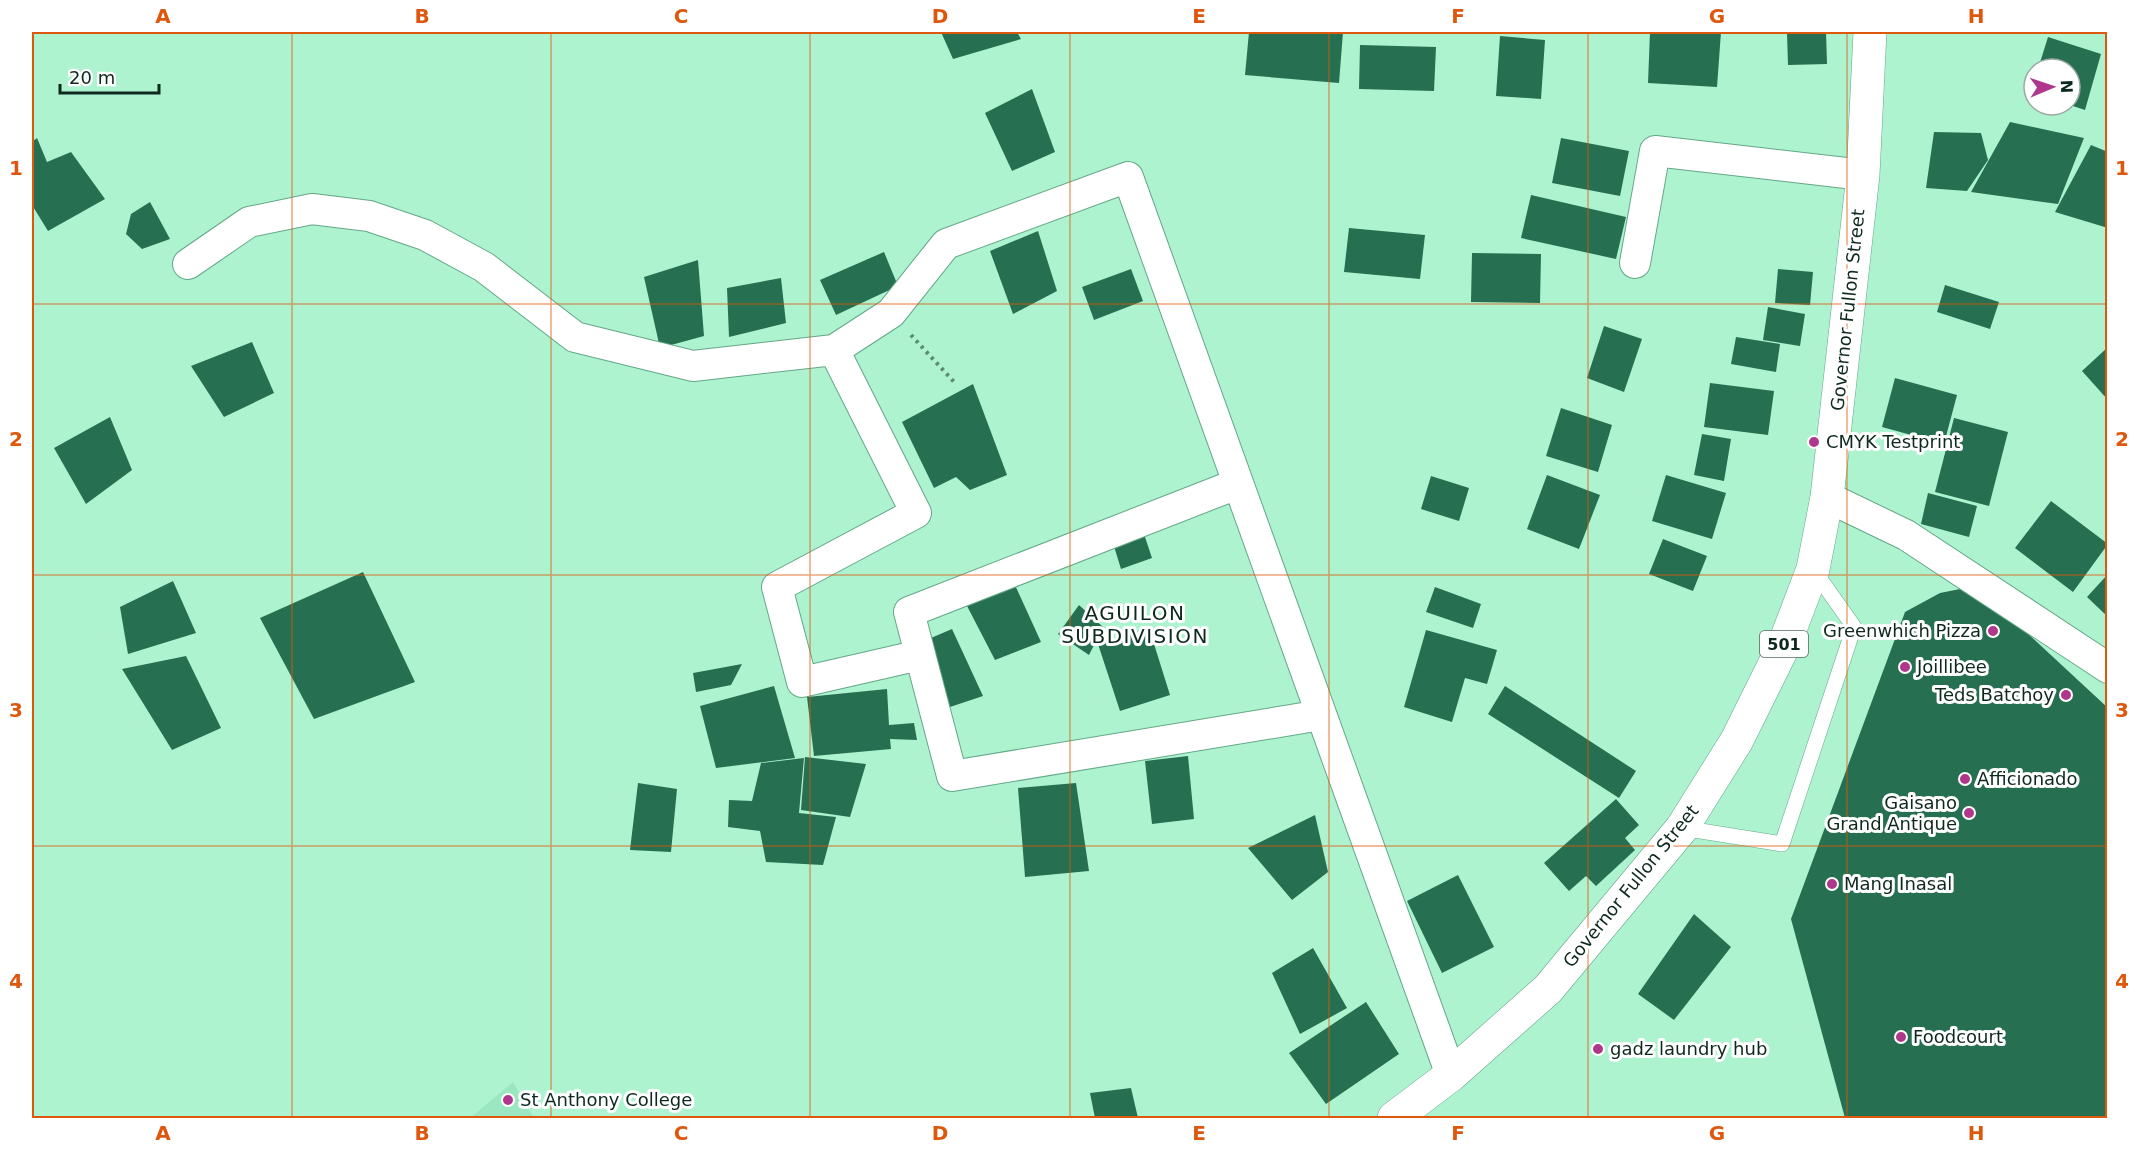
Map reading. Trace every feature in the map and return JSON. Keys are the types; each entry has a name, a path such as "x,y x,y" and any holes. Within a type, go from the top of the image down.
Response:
{"main road":[{"name":"Governor Fullon Street","path":"1394,1119 1451,1075 1548,989 1682,828 1737,740 1784,645 1813,569 1827,497 1863,176 1870,32"}],"street":[{"path":"1635,263 1655,151 1863,176"},
{"path":"188,264 249,222 312,209 369,216 425,235 484,267 575,337 693,366 834,350 891,313 946,244 1128,177 1451,1075"},
{"path":"834,350 916,513 777,587 802,682 920,655"},
{"path":"1237,484 909,612 952,776 1321,715"},
{"path":"1827,497 1906,535 2108,668"}],"lane":[{"path":"1682,828 1782,844 1854,627 1813,569"}],"path":[{"path":"891,313 955,383"}],"shaded area":[{"name":"St Anthony College","path":"513,1082 534,1118 470,1118"}],"building":[{"path":"941,32 1017,32 1021,39 953,59"},
{"path":"1249,32 1343,32 1339,83 1245,75"},
{"path":"1650,32 1721,32 1717,87 1648,83"},
{"path":"1826,32 1827,64 1788,65 1787,33"},
{"path":"1500,36 1545,40 1541,99 1496,96"},
{"path":"2048,37 2101,54 2085,110 2082,109 2082,57 2042,57"},
{"path":"1360,45 1436,47 1434,91 1359,89"},
{"path":"1032,89 1055,152 1012,171 985,113"},
{"path":"2010,122 2084,138 2058,204 1971,192"},
{"path":"1934,132 1981,133 1988,160 1967,191 1926,188"},
{"path":"37,138 47,162 71,152 105,199 48,231 32,205 32,142"},
{"path":"1561,138 1629,151 1620,196 1552,183"},
{"path":"2091,145 2108,152 2108,228 2055,212"},
{"path":"1531,195 1626,217 1616,259 1521,238"},
{"path":"150,202 170,239 142,249 126,234 131,214"},
{"path":"1349,228 1425,235 1420,279 1344,272"},
{"path":"1038,231 1057,291 1013,314 990,251"},
{"path":"884,252 898,286 836,315 820,280"},
{"path":"1472,253 1541,254 1540,303 1471,302"},
{"path":"698,260 704,336 660,348 644,277"},
{"path":"1131,269 1143,301 1094,320 1082,287"},
{"path":"1778,269 1813,272 1810,305 1775,303"},
{"path":"781,278 786,323 729,337 727,288"},
{"path":"1945,285 1999,302 1990,329 1937,312"},
{"path":"1768,307 1805,314 1800,346 1763,340"},
{"path":"1604,326 1642,339 1624,392 1587,378"},
{"path":"1736,337 1780,344 1776,372 1731,364"},
{"path":"252,342 274,393 224,417 191,366"},
{"path":"2108,347 2108,400 2082,371"},
{"path":"1895,378 1957,395 1944,444 1882,427"},
{"path":"1710,383 1774,391 1768,435 1704,427"},
{"path":"973,384 1007,475 970,490 956,477 934,488 902,422"},
{"path":"1561,408 1612,425 1598,472 1546,456"},
{"path":"110,417 132,470 86,504 54,448"},
{"path":"1954,418 2008,432 1989,506 1935,492"},
{"path":"1702,434 1731,439 1724,481 1694,475"},
{"path":"1547,475 1600,495 1579,549 1527,529"},
{"path":"1666,475 1726,493 1712,539 1652,521"},
{"path":"1431,476 1469,488 1459,521 1421,509"},
{"path":"1928,493 1977,506 1969,537 1921,524"},
{"path":"2051,501 2108,544 2073,592 2015,548"},
{"path":"1144,534 1152,558 1121,569 1113,543"},
{"path":"1663,539 1707,556 1693,591 1649,574"},
{"path":"363,572 415,682 314,719 260,618"},
{"path":"2108,574 2108,617 2087,597"},
{"path":"173,581 196,633 128,654 120,607"},
{"path":"1014,583 1041,642 995,660 966,604"},
{"path":"1435,587 1481,604 1473,628 1426,612"},
{"name":"Gaisano Grand Antique","path":"1965,588 2026,632 2108,708 2108,1118 1845,1118 1791,919 1905,612 1940,593"},
{"path":"1079,605 1103,627 1089,655 1058,634"},
{"path":"1149,628 1170,695 1120,711 1098,644"},
{"path":"952,629 983,696 944,709 917,644"},
{"path":"1426,630 1497,650 1487,684 1465,678 1452,722 1404,707"},
{"path":"186,656 221,728 172,750 122,669"},
{"path":"742,664 731,685 696,692 693,673"},
{"path":"774,686 795,758 716,768 700,706"},
{"path":"1505,686 1636,771 1619,798 1488,714"},
{"path":"887,689 889,725 914,723 917,740 890,739 891,749 814,756 807,697"},
{"path":"1188,756 1194,819 1152,824 1145,761"},
{"path":"805,757 866,764 850,817 801,810"},
{"path":"804,758 799,813 836,817 823,865 766,862 760,831 728,827 729,800 752,801 761,763"},
{"path":"638,783 677,789 671,852 630,850"},
{"path":"1076,783 1089,871 1025,877 1018,788"},
{"path":"1616,799 1639,825 1625,838 1635,850 1596,886 1586,876 1569,891 1544,863"},
{"path":"1315,815 1328,872 1292,900 1248,848"},
{"path":"1458,875 1494,947 1442,973 1407,901"},
{"path":"1694,914 1731,947 1674,1020 1638,994"},
{"path":"1313,948 1347,1008 1300,1034 1272,973"},
{"path":"1366,1002 1399,1054 1326,1104 1289,1053"},
{"path":"1131,1088 1138,1118 1095,1118 1090,1093"}],"place":[{"name":"CMYK Testprint","path":"1814,442"},
{"name":"Greenwhich Pizza","path":"1993,631"},
{"name":"Joillibee","path":"1905,667"},
{"name":"Teds Batchoy","path":"2066,695"},
{"name":"Afficionado","path":"1965,779"},
{"name":"Gaisano Grand Antique","path":"1969,813"},
{"name":"Mang Inasal","path":"1832,884"},
{"name":"Foodcourt","path":"1901,1037"},
{"name":"gadz laundry hub","path":"1598,1049"},
{"name":"St Anthony College","path":"508,1100"}],"district":[{"name":"AGUILON SUBDIVISION","path":"1135,624"}]}
